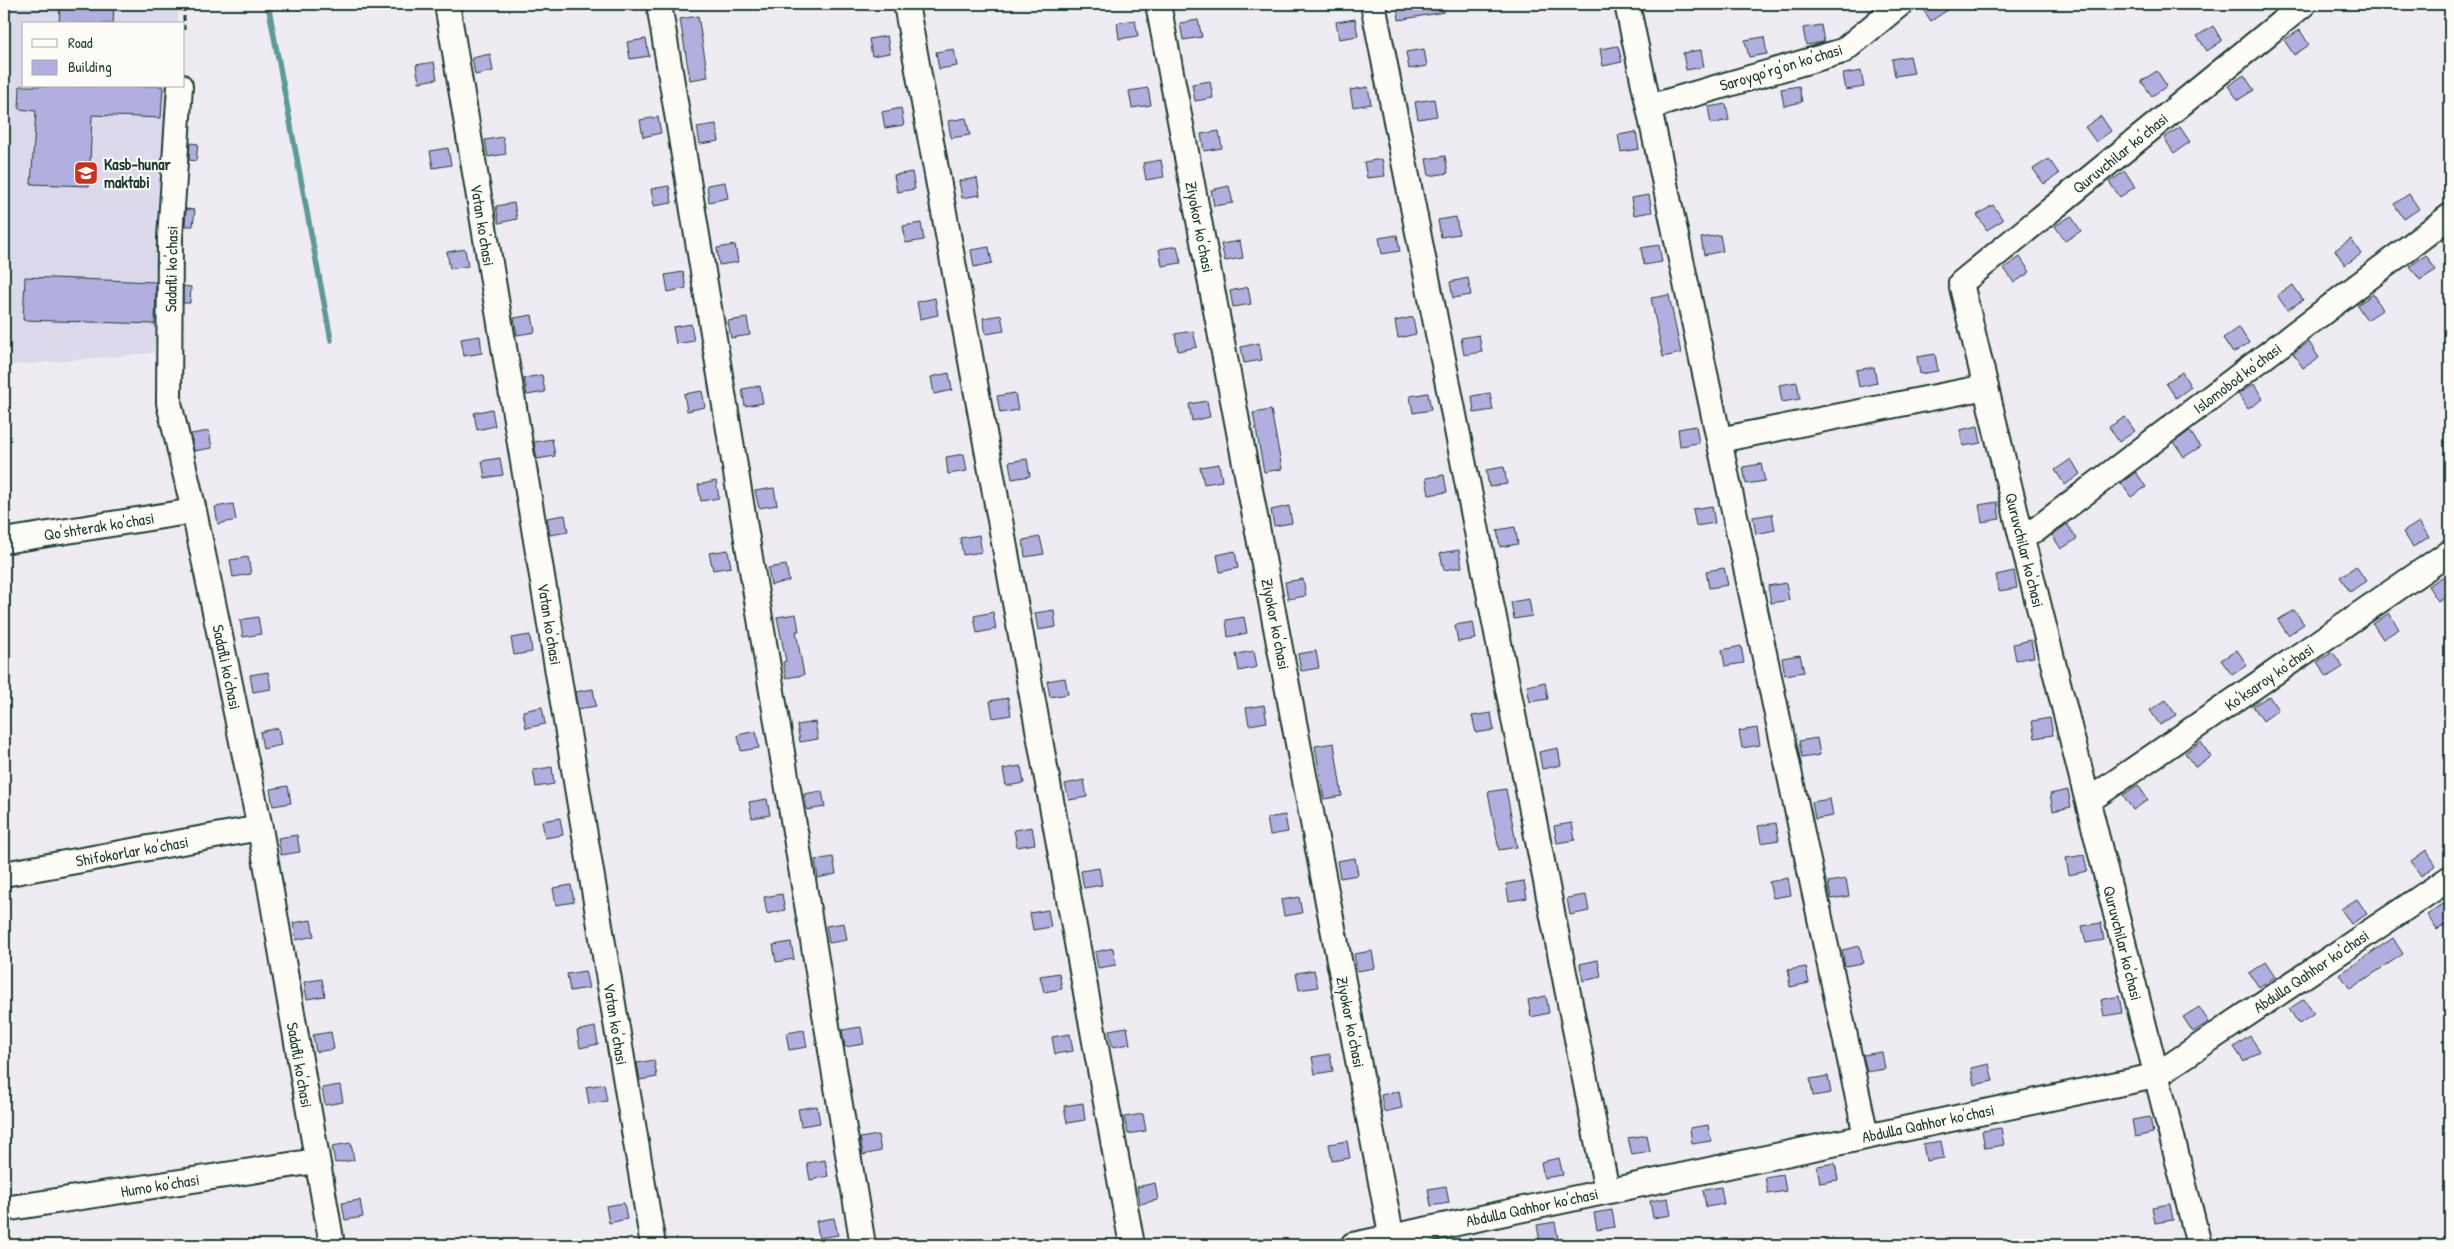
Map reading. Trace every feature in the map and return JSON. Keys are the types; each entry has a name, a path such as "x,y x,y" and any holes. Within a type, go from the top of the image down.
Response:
{"street":[{"name":"Vatan ko'chasi","path":"447,4 653,1245"},
{"path":"659,4 863,1245"},
{"path":"906,4 1132,1245"},
{"name":"Ziyokor ko'chasi","path":"1158,4 1393,1241"},
{"path":"1374,4 1608,1191"},
{"path":"1627,4 1866,1136"},
{"name":"Saroyqo'rg'on ko'chasi","path":"1648,107 1843,51 1900,4"},
{"name":"Quruvchilar ko'chasi","path":"2199,1245 2020,534 1961,283 2304,4"},
{"name":"Sadafli ko'chasi","path":"180,88 170,238 169,403 194,511 260,828 332,1245"},
{"name":"Islomobod ko'chasi","path":"2020,534 2037,529 2450,216"},
{"path":"1719,440 1986,387"},
{"name":"Qo'shterak ko'chasi","path":"4,540 194,511"},
{"name":"Ko'ksaroy ko'chasi","path":"2088,801 2450,552"},
{"name":"Shifokorlar ko'chasi","path":"4,874 260,828"},
{"name":"Abdulla Qahhor ko'chasi","path":"1353,1245 1393,1241 1608,1191 2155,1076 2450,878"},
{"name":"Humo ko'chasi","path":"4,1209 316,1161"}],"path":[{"path":"184,4 184,22"}],"shaded area":[{"name":"Kasb-hunar maktabi","path":"4,4 178,4 178,22 22,22 22,88 174,88 154,353 4,366"}],"building":[{"path":"60,4 114,4 113,22 59,22"},
{"path":"1397,4 1443,4 1444,12 1399,20"},
{"path":"1919,4 1957,4 1931,21"},
{"path":"698,16 708,77 690,80 680,19"},
{"path":"1355,19 1358,36 1339,39 1336,22"},
{"path":"1135,20 1138,36 1119,39 1117,23"},
{"path":"1198,20 1202,37 1183,40 1180,23"},
{"path":"1821,25 1824,42 1806,45 1803,28"},
{"path":"2213,26 2222,41 2207,51 2197,36"},
{"path":"2300,30 2309,45 2294,55 2284,40"},
{"path":"887,36 890,53 872,56 869,39"},
{"path":"1764,37 1767,54 1749,57 1745,40"},
{"path":"646,39 649,56 630,59 627,42"},
{"path":"1618,46 1622,62 1603,66 1600,49"},
{"path":"954,49 957,66 939,69 936,52"},
{"path":"1424,49 1427,66 1409,69 1406,52"},
{"path":"1701,50 1704,67 1686,70 1683,53"},
{"path":"490,54 493,71 475,75 472,58"},
{"path":"1910,56 1914,73 1895,76 1892,59"},
{"path":"434,62 437,79 419,82 416,65"},
{"path":"1861,71 1864,87 1846,90 1843,74"},
{"path":"2157,71 2167,86 2152,96 2141,81"},
{"path":"2244,75 2254,90 2238,100 2228,86"},
{"path":"1210,81 1213,98 1195,101 1192,84"},
{"path":"20,86 22,88 163,88 161,118 92,115 89,186 31,184 36,111 19,109"},
{"path":"1799,86 1802,102 1784,106 1781,89"},
{"path":"1368,87 1371,104 1353,107 1350,90"},
{"path":"1148,88 1151,105 1132,108 1129,91"},
{"path":"1434,99 1437,116 1418,119 1415,102"},
{"path":"1726,104 1729,120 1711,124 1708,107"},
{"path":"901,108 904,125 885,128 882,112"},
{"path":"2101,116 2111,131 2096,142 2085,127"},
{"path":"658,117 661,133 643,137 640,120"},
{"path":"966,118 970,135 951,138 948,121"},
{"path":"716,124 719,141 700,144 697,127"},
{"path":"2180,127 2190,142 2174,153 2164,138"},
{"path":"1219,131 1222,148 1204,151 1201,134"},
{"path":"1636,132 1639,149 1621,152 1618,135"},
{"path":"503,137 506,154 488,157 485,140"},
{"path":"190,143 198,144 196,161 189,160"},
{"path":"448,148 451,165 433,168 430,151"},
{"path":"1445,156 1448,173 1429,176 1426,159"},
{"path":"1382,159 1385,176 1367,178 1364,162"},
{"path":"2049,159 2059,174 2044,184 2033,169"},
{"path":"1161,160 1164,177 1146,180 1143,163"},
{"path":"2125,171 2135,187 2120,197 2109,182"},
{"path":"912,172 915,189 897,192 894,175"},
{"path":"977,178 980,195 962,198 959,181"},
{"path":"725,182 728,198 709,202 707,185"},
{"path":"669,186 672,203 654,206 651,189"},
{"path":"1229,186 1233,203 1214,206 1211,190"},
{"path":"2409,194 2419,209 2404,219 2394,204"},
{"path":"1649,195 1652,212 1634,215 1631,198"},
{"path":"514,203 517,219 499,223 496,206"},
{"path":"1993,205 2003,220 1987,230 1977,215"},
{"path":"186,209 195,210 193,226 185,226"},
{"path":"2071,216 2081,231 2065,241 2055,226"},
{"path":"1456,217 1459,234 1441,237 1438,220"},
{"path":"921,223 924,240 906,243 903,226"},
{"path":"1397,235 1400,251 1382,254 1379,238"},
{"path":"1720,235 1723,251 1704,255 1701,238"},
{"path":"2351,239 2361,254 2345,265 2335,250"},
{"path":"1240,241 1243,258 1225,261 1221,244"},
{"path":"735,245 738,262 719,265 717,248"},
{"path":"1659,245 1662,262 1644,265 1641,248"},
{"path":"1177,246 1181,263 1162,266 1159,249"},
{"path":"989,247 992,263 974,267 971,250"},
{"path":"465,249 468,266 450,269 447,252"},
{"path":"2426,255 2436,270 2420,280 2410,266"},
{"path":"2020,257 2030,272 2014,283 2004,268"},
{"path":"683,272 686,288 668,292 665,275"},
{"path":"25,277 156,282 155,324 23,320"},
{"path":"1468,278 1471,295 1453,298 1450,282"},
{"path":"2293,285 2303,300 2287,310 2277,295"},
{"path":"183,286 191,287 190,303 183,303"},
{"path":"1248,287 1251,304 1233,307 1230,291"},
{"path":"2373,294 2382,310 2367,320 2357,305"},
{"path":"1669,295 1681,353 1663,357 1651,298"},
{"path":"935,298 938,315 920,319 917,302"},
{"path":"532,315 535,332 517,335 514,318"},
{"path":"1001,315 1004,331 986,334 983,318"},
{"path":"1413,317 1416,334 1398,338 1395,321"},
{"path":"747,318 750,335 731,338 728,321"},
{"path":"691,324 694,341 676,344 673,327"},
{"path":"2239,327 2249,343 2233,353 2223,338"},
{"path":"1193,331 1197,347 1178,351 1175,334"},
{"path":"1479,335 1482,352 1464,355 1461,338"},
{"path":"480,336 482,353 464,356 461,339"},
{"path":"2309,342 2319,358 2303,368 2293,353"},
{"path":"1259,343 1262,360 1244,363 1241,347"},
{"path":"1935,354 1938,371 1920,374 1917,357"},
{"path":"1874,367 1877,383 1859,387 1856,370"},
{"path":"2182,372 2191,387 2176,398 2166,383"},
{"path":"949,373 952,390 934,394 931,377"},
{"path":"542,375 545,392 527,395 524,378"},
{"path":"1797,382 1800,399 1782,402 1779,385"},
{"path":"2254,384 2263,399 2248,409 2238,394"},
{"path":"760,386 763,403 745,406 742,389"},
{"path":"702,391 705,407 687,411 684,394"},
{"path":"1015,393 1018,410 1000,413 997,396"},
{"path":"1428,393 1431,410 1413,413 1410,396"},
{"path":"1490,393 1493,410 1474,413 1472,396"},
{"path":"1207,401 1210,417 1192,421 1189,404"},
{"path":"492,409 495,426 477,430 474,413"},
{"path":"1271,410 1282,469 1264,472 1253,413"},
{"path":"2125,417 2135,431 2119,442 2109,427"},
{"path":"1696,426 1699,443 1680,446 1678,429"},
{"path":"1978,426 1981,443 1963,446 1960,430"},
{"path":"209,431 212,448 194,451 191,434"},
{"path":"2190,431 2200,447 2184,457 2174,442"},
{"path":"552,439 555,456 537,459 534,442"},
{"path":"964,454 967,471 948,474 946,457"},
{"path":"500,458 503,475 485,478 482,461"},
{"path":"1027,459 1030,476 1012,479 1009,462"},
{"path":"2071,459 2080,474 2065,485 2055,470"},
{"path":"1219,464 1222,481 1204,484 1200,467"},
{"path":"1761,464 1765,481 1746,484 1743,467"},
{"path":"1504,467 1507,484 1489,487 1486,470"},
{"path":"2136,472 2146,487 2131,497 2121,483"},
{"path":"1444,475 1447,492 1429,495 1426,478"},
{"path":"716,481 719,498 701,501 698,485"},
{"path":"774,488 777,505 759,508 755,491"},
{"path":"1997,502 2000,519 1982,522 1979,505"},
{"path":"233,504 236,520 218,524 215,507"},
{"path":"1289,506 1292,523 1274,526 1271,510"},
{"path":"1712,506 1715,523 1696,526 1693,509"},
{"path":"1772,514 1775,530 1756,534 1753,517"},
{"path":"565,515 568,532 550,535 547,518"},
{"path":"2419,522 2429,537 2413,547 2403,532"},
{"path":"2067,524 2077,539 2061,549 2052,535"},
{"path":"1515,527 1518,544 1500,547 1497,530"},
{"path":"979,535 982,552 963,555 960,538"},
{"path":"1040,537 1044,554 1025,557 1023,540"},
{"path":"728,550 731,567 713,570 709,553"},
{"path":"1459,550 1462,567 1444,570 1440,553"},
{"path":"1235,551 1238,568 1220,572 1217,555"},
{"path":"248,557 251,574 233,577 230,560"},
{"path":"786,565 789,581 771,585 768,568"},
{"path":"2356,566 2366,581 2350,592 2340,577"},
{"path":"1724,568 1728,585 1709,588 1706,571"},
{"path":"2014,571 2017,588 1999,591 1996,575"},
{"path":"2444,576 2450,585 2450,593 2438,601 2428,586"},
{"path":"1303,579 1306,596 1288,599 1285,582"},
{"path":"1786,583 1789,600 1771,603 1768,586"},
{"path":"1529,599 1532,616 1514,619 1511,602"},
{"path":"1054,610 1056,627 1038,630 1035,613"},
{"path":"2294,610 2304,624 2288,635 2278,620"},
{"path":"993,612 996,629 977,633 974,616"},
{"path":"2389,613 2399,629 2383,639 2373,624"},
{"path":"796,614 799,631 796,631 804,675 786,678 783,662 786,661 777,617"},
{"path":"258,617 261,634 243,637 240,620"},
{"path":"1244,617 1247,633 1228,637 1226,620"},
{"path":"1473,622 1476,639 1458,642 1455,625"},
{"path":"530,635 532,652 514,655 511,638"},
{"path":"2031,640 2034,657 2016,660 2013,644"},
{"path":"1741,646 1744,663 1725,666 1722,650"},
{"path":"2237,650 2247,665 2232,675 2221,660"},
{"path":"1254,651 1257,667 1239,671 1236,654"},
{"path":"1316,651 1319,668 1301,671 1298,654"},
{"path":"2333,652 2343,667 2327,677 2317,662"},
{"path":"1800,655 1804,672 1785,675 1782,658"},
{"path":"268,672 271,689 253,692 250,675"},
{"path":"1065,678 1068,694 1050,697 1047,681"},
{"path":"1545,682 1548,699 1530,702 1527,686"},
{"path":"593,689 596,706 578,709 575,692"},
{"path":"2269,696 2278,710 2263,721 2253,706"},
{"path":"1008,698 1011,715 993,718 990,701"},
{"path":"2166,700 2176,715 2160,725 2150,710"},
{"path":"1264,705 1267,722 1249,725 1246,708"},
{"path":"542,707 545,724 526,728 523,711"},
{"path":"1491,713 1494,730 1476,733 1472,716"},
{"path":"2050,718 2053,735 2035,738 2032,721"},
{"path":"815,722 818,739 800,742 797,725"},
{"path":"278,728 281,745 263,749 260,732"},
{"path":"1757,728 1760,745 1742,748 1739,731"},
{"path":"756,731 759,748 741,751 738,735"},
{"path":"1817,738 1820,755 1802,758 1799,741"},
{"path":"2201,742 2211,757 2195,767 2185,753"},
{"path":"1334,743 1342,796 1324,799 1315,746"},
{"path":"1558,748 1561,765 1542,769 1539,752"},
{"path":"1021,766 1024,783 1006,786 1003,769"},
{"path":"552,767 554,784 536,787 533,770"},
{"path":"1084,780 1087,797 1069,800 1065,784"},
{"path":"2138,785 2148,800 2133,810 2123,795"},
{"path":"288,786 291,803 273,806 270,789"},
{"path":"1506,789 1517,847 1499,850 1488,792"},
{"path":"2068,790 2071,807 2053,811 2050,794"},
{"path":"822,791 825,807 807,810 804,794"},
{"path":"767,799 770,815 752,818 749,802"},
{"path":"1830,799 1833,816 1815,819 1812,802"},
{"path":"1285,815 1288,832 1270,835 1267,818"},
{"path":"560,818 563,835 545,838 542,821"},
{"path":"1572,823 1575,840 1557,843 1554,826"},
{"path":"1776,823 1779,840 1761,843 1758,826"},
{"path":"1032,827 1035,844 1017,847 1014,830"},
{"path":"297,835 300,852 281,855 278,838"},
{"path":"2426,850 2436,865 2421,876 2411,861"},
{"path":"2084,855 2087,871 2069,875 2066,858"},
{"path":"833,857 836,874 818,878 815,860"},
{"path":"1355,858 1358,875 1340,878 1337,861"},
{"path":"1099,868 1102,885 1084,888 1081,871"},
{"path":"1788,878 1791,895 1773,898 1769,882"},
{"path":"1846,879 1849,896 1831,899 1828,882"},
{"path":"1524,881 1527,898 1509,901 1506,884"},
{"path":"571,885 574,902 556,905 553,888"},
{"path":"782,894 785,910 767,914 764,897"},
{"path":"1586,895 1589,911 1570,915 1567,898"},
{"path":"1299,897 1302,913 1284,916 1281,900"},
{"path":"2357,899 2367,914 2351,924 2341,909"},
{"path":"2443,904 2450,915 2450,921 2437,930 2427,915"},
{"path":"1048,910 1051,927 1033,930 1030,913"},
{"path":"311,920 314,936 296,940 293,923"},
{"path":"844,923 847,940 829,943 826,926"},
{"path":"2101,923 2104,940 2086,943 2082,926"},
{"path":"2393,938 2403,954 2350,989 2340,974"},
{"path":"791,942 794,959 776,962 773,945"},
{"path":"1860,946 1863,963 1845,966 1842,950"},
{"path":"1113,948 1116,965 1098,968 1095,952"},
{"path":"1372,951 1375,968 1357,971 1354,954"},
{"path":"1598,960 1601,977 1583,981 1580,964"},
{"path":"2265,962 2275,977 2259,987 2249,973"},
{"path":"1806,967 1809,983 1790,987 1788,970"},
{"path":"1314,970 1318,987 1299,990 1296,973"},
{"path":"585,971 589,988 570,991 567,974"},
{"path":"1059,973 1062,989 1044,992 1040,976"},
{"path":"322,979 325,996 307,999 304,982"},
{"path":"1546,996 1549,1013 1531,1017 1528,1000"},
{"path":"2119,996 2122,1013 2104,1016 2101,1000"},
{"path":"2304,999 2314,1014 2299,1024 2289,1009"},
{"path":"2199,1007 2209,1022 2193,1032 2183,1017"},
{"path":"595,1027 598,1044 580,1048 577,1031"},
{"path":"861,1027 864,1044 845,1047 842,1030"},
{"path":"1127,1027 1130,1044 1112,1047 1109,1030"},
{"path":"804,1030 807,1047 789,1050 786,1033"},
{"path":"331,1032 334,1049 316,1052 313,1035"},
{"path":"1070,1034 1073,1051 1055,1054 1052,1037"},
{"path":"2250,1036 2260,1051 2244,1062 2234,1047"},
{"path":"1882,1052 1885,1069 1867,1072 1863,1055"},
{"path":"1330,1054 1333,1071 1315,1074 1312,1057"},
{"path":"654,1060 657,1077 640,1080 637,1063"},
{"path":"1989,1064 1993,1081 1974,1085 1971,1068"},
{"path":"1828,1076 1831,1093 1813,1096 1810,1079"},
{"path":"604,1084 607,1101 589,1104 586,1087"},
{"path":"340,1085 343,1102 325,1105 322,1088"},
{"path":"1399,1091 1402,1108 1384,1112 1381,1095"},
{"path":"1083,1103 1085,1120 1067,1123 1064,1106"},
{"path":"817,1106 820,1123 801,1126 798,1109"},
{"path":"1143,1114 1146,1131 1128,1134 1124,1117"},
{"path":"2150,1117 2153,1133 2135,1137 2132,1120"},
{"path":"1708,1125 1711,1141 1692,1144 1690,1128"},
{"path":"2001,1128 2004,1145 1985,1148 1982,1131"},
{"path":"878,1135 881,1151 863,1155 860,1138"},
{"path":"1647,1135 1650,1152 1632,1155 1628,1138"},
{"path":"1347,1141 1350,1158 1332,1161 1329,1144"},
{"path":"1941,1141 1944,1158 1926,1161 1923,1144"},
{"path":"351,1143 354,1160 335,1163 332,1146"},
{"path":"1559,1158 1563,1175 1544,1178 1541,1162"},
{"path":"825,1160 828,1176 810,1180 807,1163"},
{"path":"1835,1163 1838,1180 1820,1183 1817,1166"},
{"path":"1783,1174 1786,1191 1768,1194 1765,1177"},
{"path":"1155,1183 1158,1200 1140,1204 1137,1187"},
{"path":"1446,1186 1449,1203 1431,1206 1428,1189"},
{"path":"1721,1187 1724,1204 1706,1207 1703,1190"},
{"path":"1668,1198 1671,1215 1653,1218 1650,1201"},
{"path":"360,1200 363,1217 345,1220 342,1203"},
{"path":"624,1203 627,1219 609,1223 606,1206"},
{"path":"2170,1204 2173,1220 2155,1223 2152,1207"},
{"path":"1612,1210 1615,1227 1597,1230 1594,1213"},
{"path":"834,1218 838,1235 819,1238 816,1221"},
{"path":"1555,1222 1558,1239 1540,1242 1537,1225"}],"waterway":[{"path":"268,4 331,340"}],"place":[{"name":"Kasb-hunar maktabi","path":"86,173"}]}
